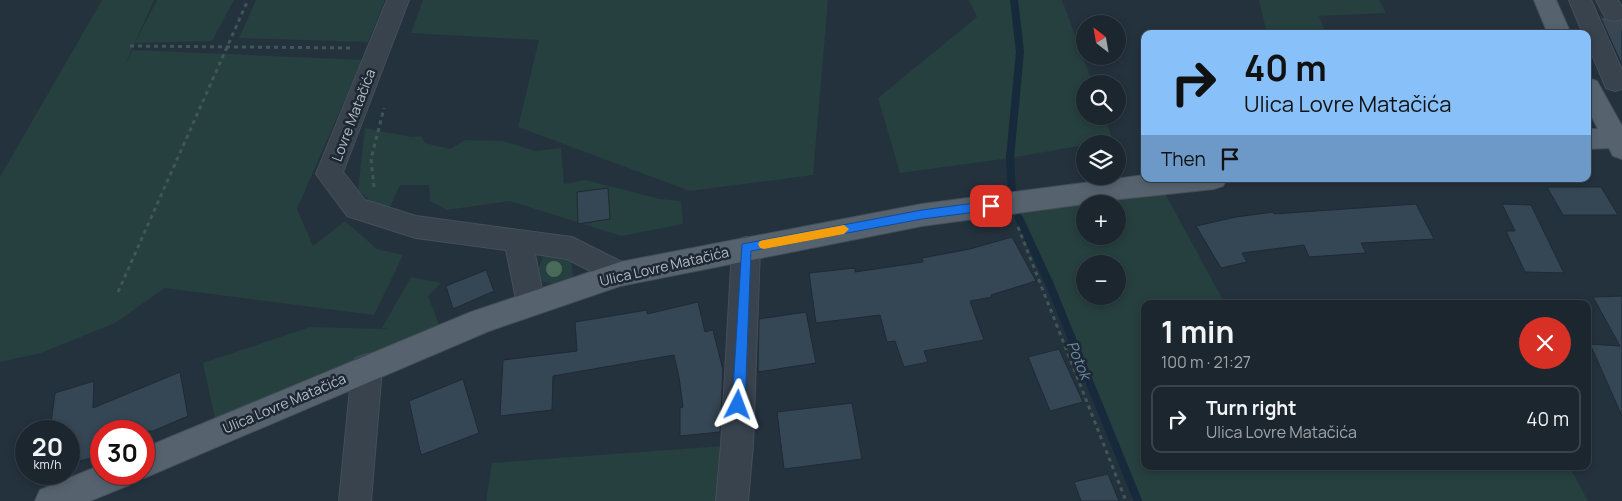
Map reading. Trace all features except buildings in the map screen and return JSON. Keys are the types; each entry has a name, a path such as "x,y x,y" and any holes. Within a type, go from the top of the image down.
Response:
{"main road":[{"path":"1545,0 1558,30"},
{"path":"1591,94 1619,144"},
{"path":"1591,140 1619,144"},
{"name":"Ulica Lovre Matačića","path":"155,458 481,321 620,274 922,215 1188,182"},
{"path":"51,501 91,485"}],"street":[{"name":"Lovre Matačića","path":"398,0 330,174 356,208 416,227 572,248 620,274"},
{"path":"1580,0 1618,78 1604,89 1591,89"},
{"path":"518,241 531,304"},
{"path":"732,501 736,458 746,248"},
{"path":"355,501 367,368"}],"path":[{"path":"118,292 248,0"},
{"path":"130,46 379,49"},
{"path":"374,189 371,158 385,104"},
{"path":"1008,203 1126,501"}],"green space":[{"path":"102,0 154,0 125,65 133,50 362,60 297,209 313,246 345,221 377,249 403,255 374,315 165,288 115,323 41,353 0,362 0,177"},
{"path":"157,0 234,0 212,41 135,43"},
{"path":"256,0 385,0 368,42 239,38"},
{"path":"423,0 828,0 813,175 690,191 518,127 539,40 411,33"},
{"path":"969,0 1062,0 1076,38 1076,65 1086,65 1090,75 1076,75 1076,125 1107,125 1111,135 1076,135 1076,146 1010,158 900,173 878,98 977,17"},
{"path":"1259,0 1379,0 1386,13 1319,16 1324,30 1266,30"},
{"path":"365,128 411,137 421,136 425,143 450,149 465,140 503,141 535,151 561,148 564,184 585,180 660,199 681,201 683,224 621,236 510,201 447,210 430,201 429,185 400,185 389,209 374,205 358,190"},
{"path":"1160,184 1223,300 1141,300 1141,470 1571,470 1588,501 1138,501 1050,285 1019,218 1016,204 1076,196 1076,245 1126,245 1126,195 1081,195"},
{"path":"554,255 569,257 572,265 573,278 557,285 541,281 538,269 543,257"},
{"path":"411,277 441,283 428,296 441,330 216,423 203,363 310,327 388,329 382,328"},
{"path":"737,445 732,501 486,501 492,463"}],"waterway":[{"path":"1012,190 1010,158 1020,52 1014,0"},
{"name":"Potok","path":"1019,218 1050,285 1138,501"}],"tunnel":[{"path":"1614,13 1622,30"}],"slow traffic":[{"path":"764,244 844,229"}],"route":[{"path":"738,405 746,248 922,215 991,206"}]}
